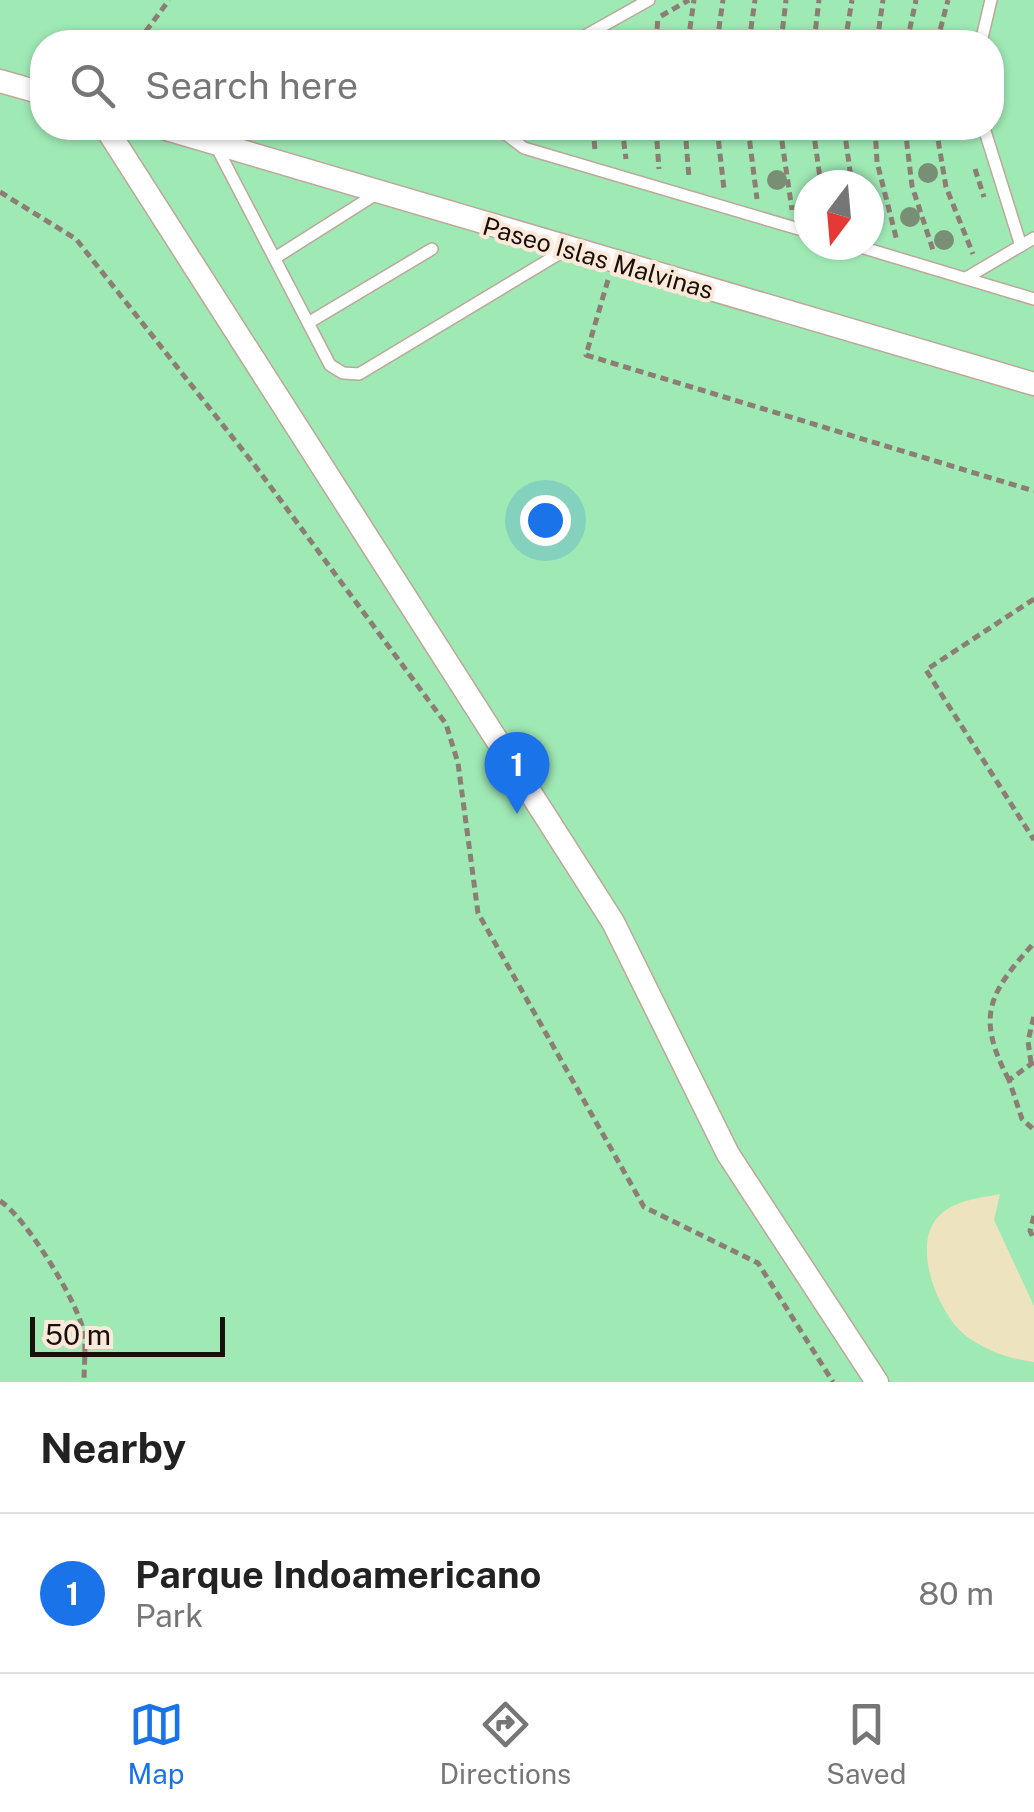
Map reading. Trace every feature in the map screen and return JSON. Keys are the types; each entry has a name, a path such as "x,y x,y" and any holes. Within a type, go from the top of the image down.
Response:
{"street":[{"path":"0,80 30,89"},
{"path":"114,140 612,922 728,1154 877,1382"},
{"name":"Paseo Islas Malvinas","path":"204,140 376,194 1034,384"}],"lane":[{"path":"595,30 649,0"},
{"path":"983,30 990,0"},
{"path":"514,140 524,148 794,228"},
{"path":"988,140 1021,246"},
{"path":"214,143 330,365 344,373 358,374 567,249"},
{"path":"275,258 376,194"},
{"path":"966,278 1034,238"},
{"path":"308,323 432,249"},
{"path":"884,254 1034,299"}],"path":[{"path":"147,30 168,0"},
{"path":"690,30 694,0"},
{"path":"719,30 722,0"},
{"path":"751,30 756,0"},
{"path":"782,30 786,0"},
{"path":"815,30 819,0"},
{"path":"848,30 852,0"},
{"path":"878,30 882,0"},
{"path":"910,30 916,0"},
{"path":"941,30 948,0"},
{"path":"657,30 658,18"},
{"path":"594,140 595,150"},
{"path":"624,140 626,159"},
{"path":"657,140 659,169"},
{"path":"686,140 689,178"},
{"path":"719,140 724,189"},
{"path":"750,140 757,199"},
{"path":"782,140 792,210"},
{"path":"815,140 819,170"},
{"path":"846,140 850,170"},
{"path":"876,140 877,162 897,242"},
{"path":"906,140 912,186 934,253"},
{"path":"938,140 946,187 974,256"},
{"path":"974,160 988,209"},
{"path":"0,192 76,239 256,467 446,724 458,763 478,913 644,1207 758,1263 832,1382"},
{"path":"884,237 948,257"},
{"path":"963,262 987,248"},
{"path":"613,262 586,355 1034,491"},
{"path":"1034,598 926,670 1034,840"},
{"path":"1034,943 1002,979 990,1002 988,1034 1022,1119 1034,1130"},
{"path":"1009,1080 1033,1062 1028,1040 1034,1016"},
{"path":"0,1201 20,1219 77,1312 84,1333 84,1382"},
{"path":"1034,1216 1030,1232 1034,1239"}],"green space":[{"path":"0,0 1034,0 1034,1382 0,1382"}],"sand":[{"path":"1000,1194 994,1220 1034,1306 1034,1362 992,1351 958,1328 938,1297 927,1260 931,1227 941,1214 961,1203"}],"place":[{"name":"Parque Indoamericano","path":"517,814"}]}
